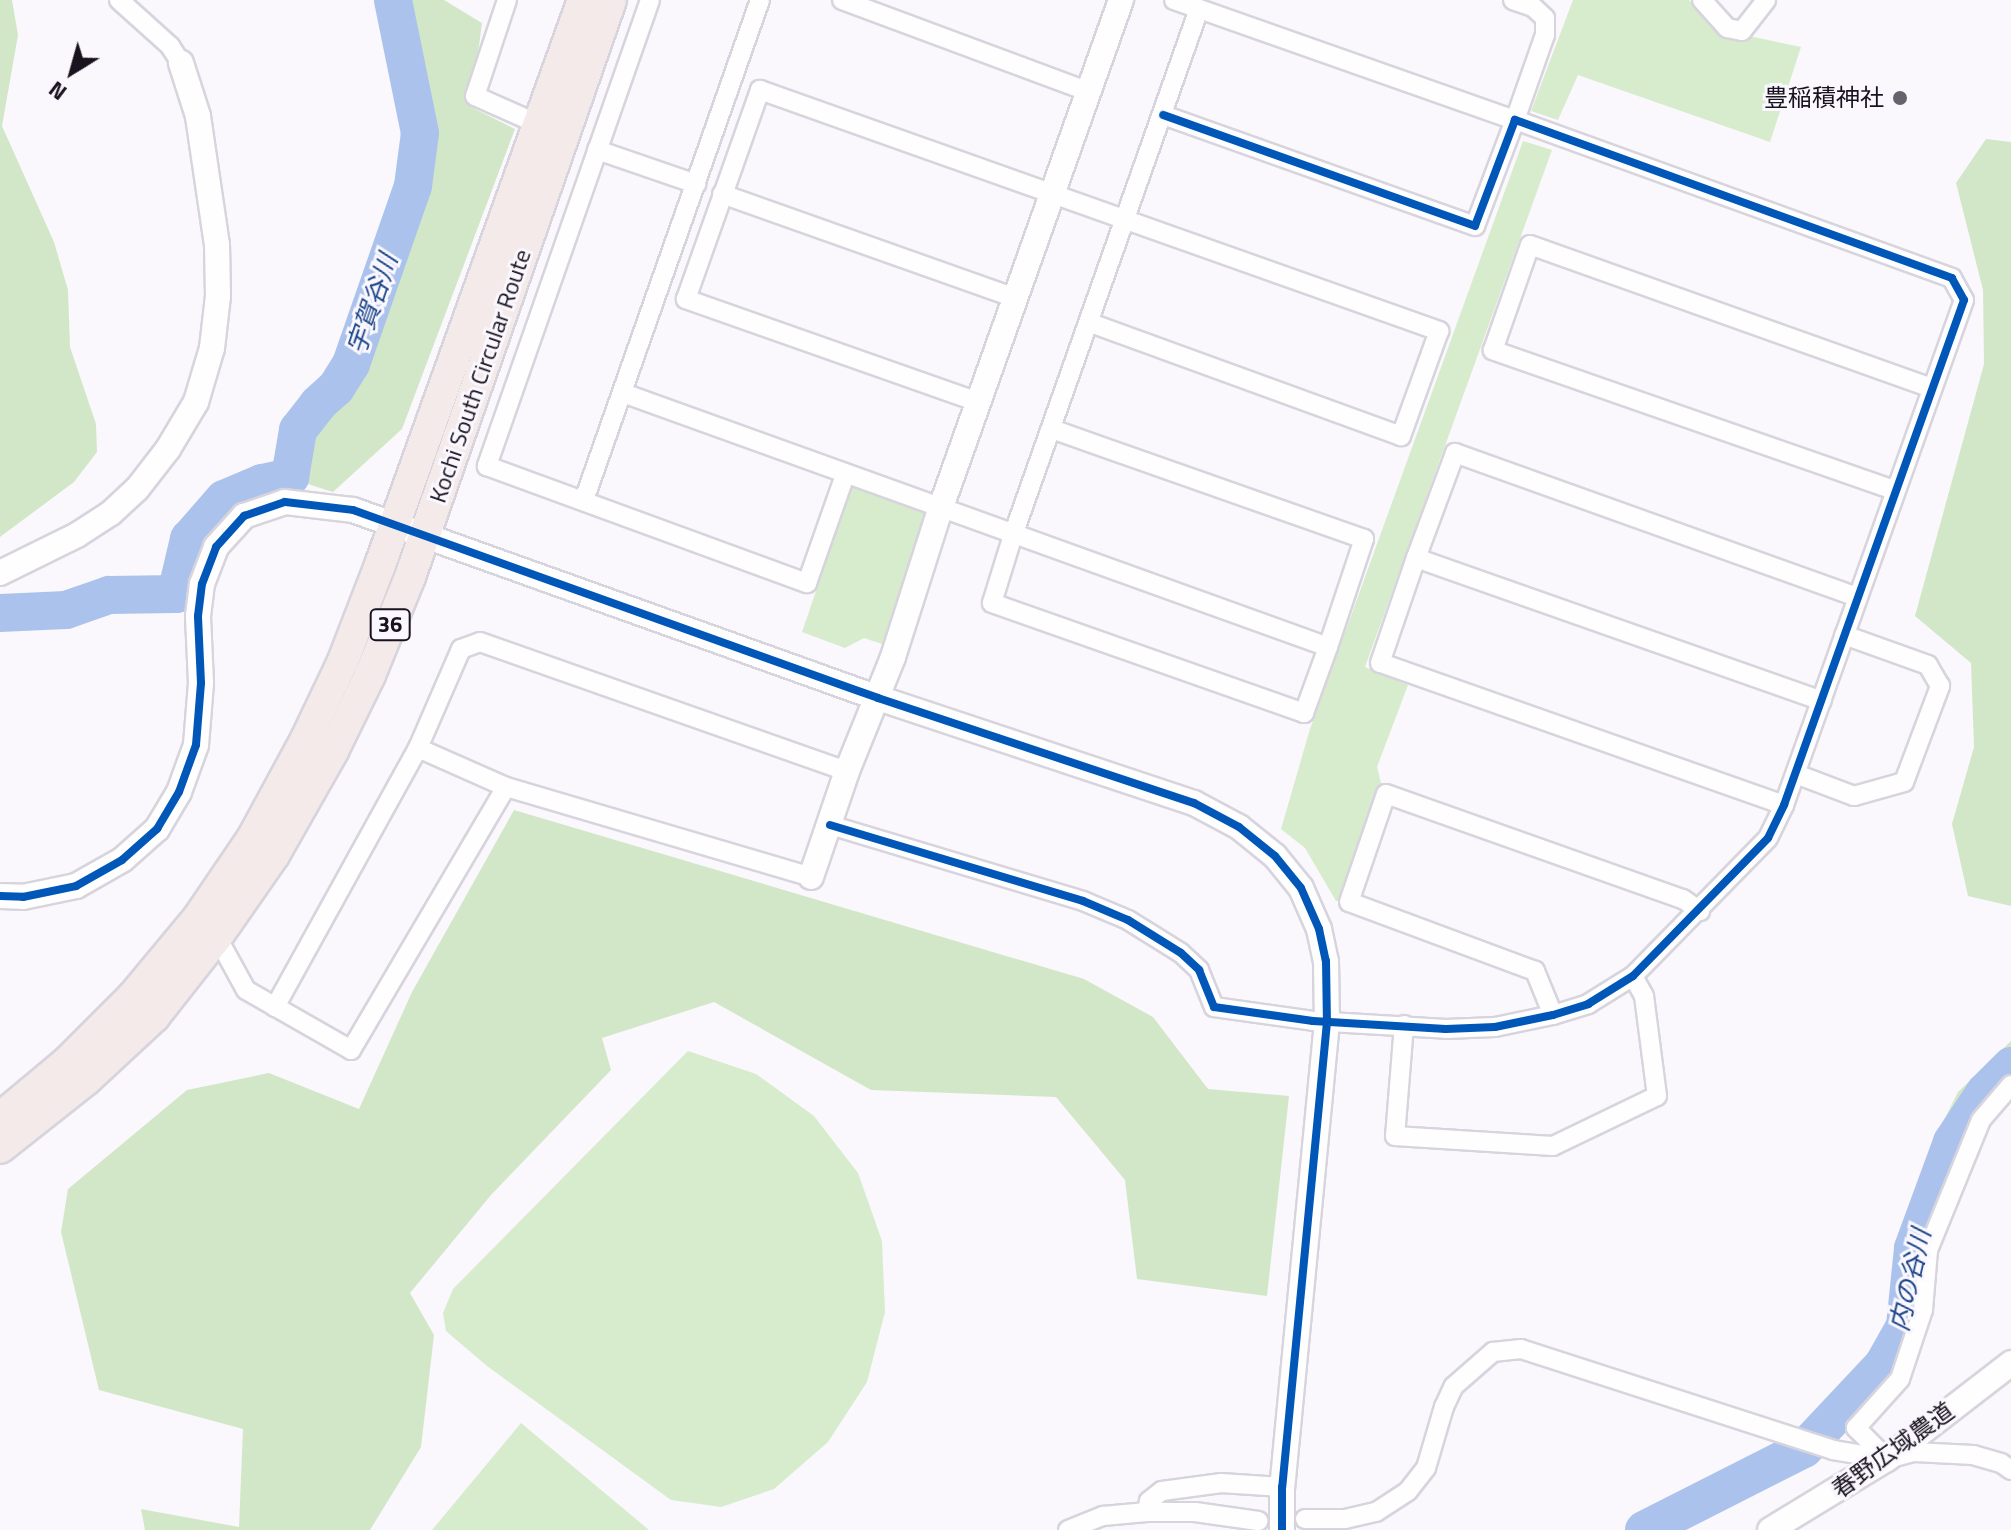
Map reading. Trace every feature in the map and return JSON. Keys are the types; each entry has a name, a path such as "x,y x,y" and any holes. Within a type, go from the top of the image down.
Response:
{"main road":[{"name":"Kochi South Circular Route","path":"0,1118 67,1062 133,996 198,918 253,837 343,661 583,0"},
{"name":"Kochi South Circular Route","path":"0,1148 86,1080 154,1017 217,937 274,855 333,751 370,675 425,536 611,0"}],"street":[{"path":"0,573 77,535 111,513 137,489 168,449 196,402 212,348 218,296 217,245 198,116 181,63 170,46 119,0"},
{"path":"507,0 475,96 538,124"},
{"path":"650,0 487,466 807,583 845,475"},
{"path":"584,500 760,0"},
{"path":"842,0 1089,92"},
{"path":"418,748 506,787 811,877 847,771 878,698 940,510 1121,0"},
{"path":"830,825 1083,901 1128,920 1181,953 1199,970 1214,1007 1327,1022 1495,1027 1588,1004 1633,976 1700,911 1768,838 1784,805 1964,300 1952,278 1174,0"},
{"path":"1163,115 1475,226 1545,35 1545,18 1533,7 1513,0"},
{"path":"1702,0 1727,28 1742,31 1766,0"},
{"path":"1052,429 1364,539 1304,713 992,603 1013,535 1052,429 1091,323 1199,9"},
{"path":"978,402 686,299 760,90 1439,331 1401,436 1091,323"},
{"path":"597,150 696,184"},
{"path":"722,194 1016,298"},
{"path":"1894,490 1493,350 1530,245 1932,388"},
{"path":"623,393 940,510 1328,647"},
{"path":"1784,805 1380,663 1416,558 1455,453 1857,597"},
{"path":"0,896 23,897 76,886 122,860 157,829 179,792 196,745 201,683 198,616 202,584 216,547 244,516 285,502 353,510 878,698 1194,803 1239,827 1275,856 1301,888 1322,939 1327,1022 1282,1487 1282,1530"},
{"path":"1416,558 1822,701"},
{"path":"1796,774 1854,796 1904,782 1940,686 1928,665 1844,635"},
{"path":"275,1007 418,748 461,649 480,642 847,771"},
{"path":"217,937 246,990 351,1050 506,787"},
{"path":"1553,1015 1535,971 1349,902 1386,794 1683,899 1700,911"},
{"path":"1404,1025 1395,1136 1553,1146 1657,1096 1644,996 1633,976"},
{"path":"1887,1459 1856,1428 1900,1379 1923,1310 1928,1250 1981,1120 2011,1085"},
{"path":"1305,1519 1345,1519 1376,1512 1408,1491 1426,1468 1444,1407 1454,1386 1493,1352 1521,1349 1833,1450 1887,1459 1914,1452 1973,1455 2001,1463 2011,1470"},
{"name":"春野広域農道","path":"1770,1530 1887,1459 2011,1363"},
{"path":"1147,1512 1149,1501 1162,1491 1221,1483 1282,1487"},
{"path":"1068,1530 1103,1516 1147,1512 1195,1512 1258,1521"}],"green space":[{"path":"0,0 12,0 18,35 2,126 54,242 68,290 70,347 96,424 97,452 74,482 0,537"},
{"path":"399,0 444,0 482,23 471,107 515,129 402,429 333,492 295,480 307,432 351,384 415,215 428,131"},
{"path":"1573,0 1689,0 1715,29 1801,47 1770,142 1578,75 1558,120 1531,111"},
{"path":"1986,139 2011,142 2011,906 1968,896 1952,824 1974,747 1971,663 1915,616 1984,364 1983,290 1956,183"},
{"path":"1523,141 1552,150 1365,667 1408,685 1377,767 1381,783 1345,901 1336,901 1305,848 1281,829 1310,729"},
{"path":"852,486 932,514 885,645 864,638 845,648 802,632"},
{"path":"514,810 1084,979 1153,1017 1208,1089 1289,1096 1267,1296 1137,1279 1125,1180 1056,1097 871,1090 714,1002 602,1038 611,1070 491,1195 410,1293 434,1335 421,1447 370,1530 145,1530 141,1509 239,1527 243,1429 99,1390 61,1232 68,1189 187,1090 269,1073 359,1109 412,992"},
{"path":"2011,1041 2011,1097 1964,1156 1930,1148 1958,1092"},
{"path":"688,1051 756,1074 814,1116 858,1173 882,1241 885,1312 867,1382 828,1442 774,1489 721,1507 671,1500 487,1366 446,1331 443,1313 453,1289"},
{"path":"521,1423 649,1530 432,1530"}],"waterway":[{"name":"宇賀谷川","path":"0,613 66,610 109,595 176,594 189,539 224,499 262,483 290,477 298,430 318,404 336,388 351,364 413,186 420,133 393,0"},
{"name":"内の谷川","path":"1644,1530 1804,1449 1883,1365 1905,1326 1913,1248 1952,1142 1985,1092 2011,1066"}],"cycle path":[{"path":"830,825 1083,901 1128,920 1181,953 1199,970 1214,1007 1313,1021 1446,1029 1495,1027 1553,1015 1588,1004 1633,976 1768,838 1784,805 1964,300 1952,278 1515,120 1475,226 1163,115"},
{"path":"0,896 23,897 76,886 122,860 157,829 179,792 196,745 201,683 198,616 202,584 216,547 244,516 285,502 353,510 878,698 1194,803 1239,827 1275,856 1301,888 1319,929 1326,961 1327,1022 1282,1487 1282,1530"}],"place":[{"name":"豊稲積神社","path":"1900,98"}]}
